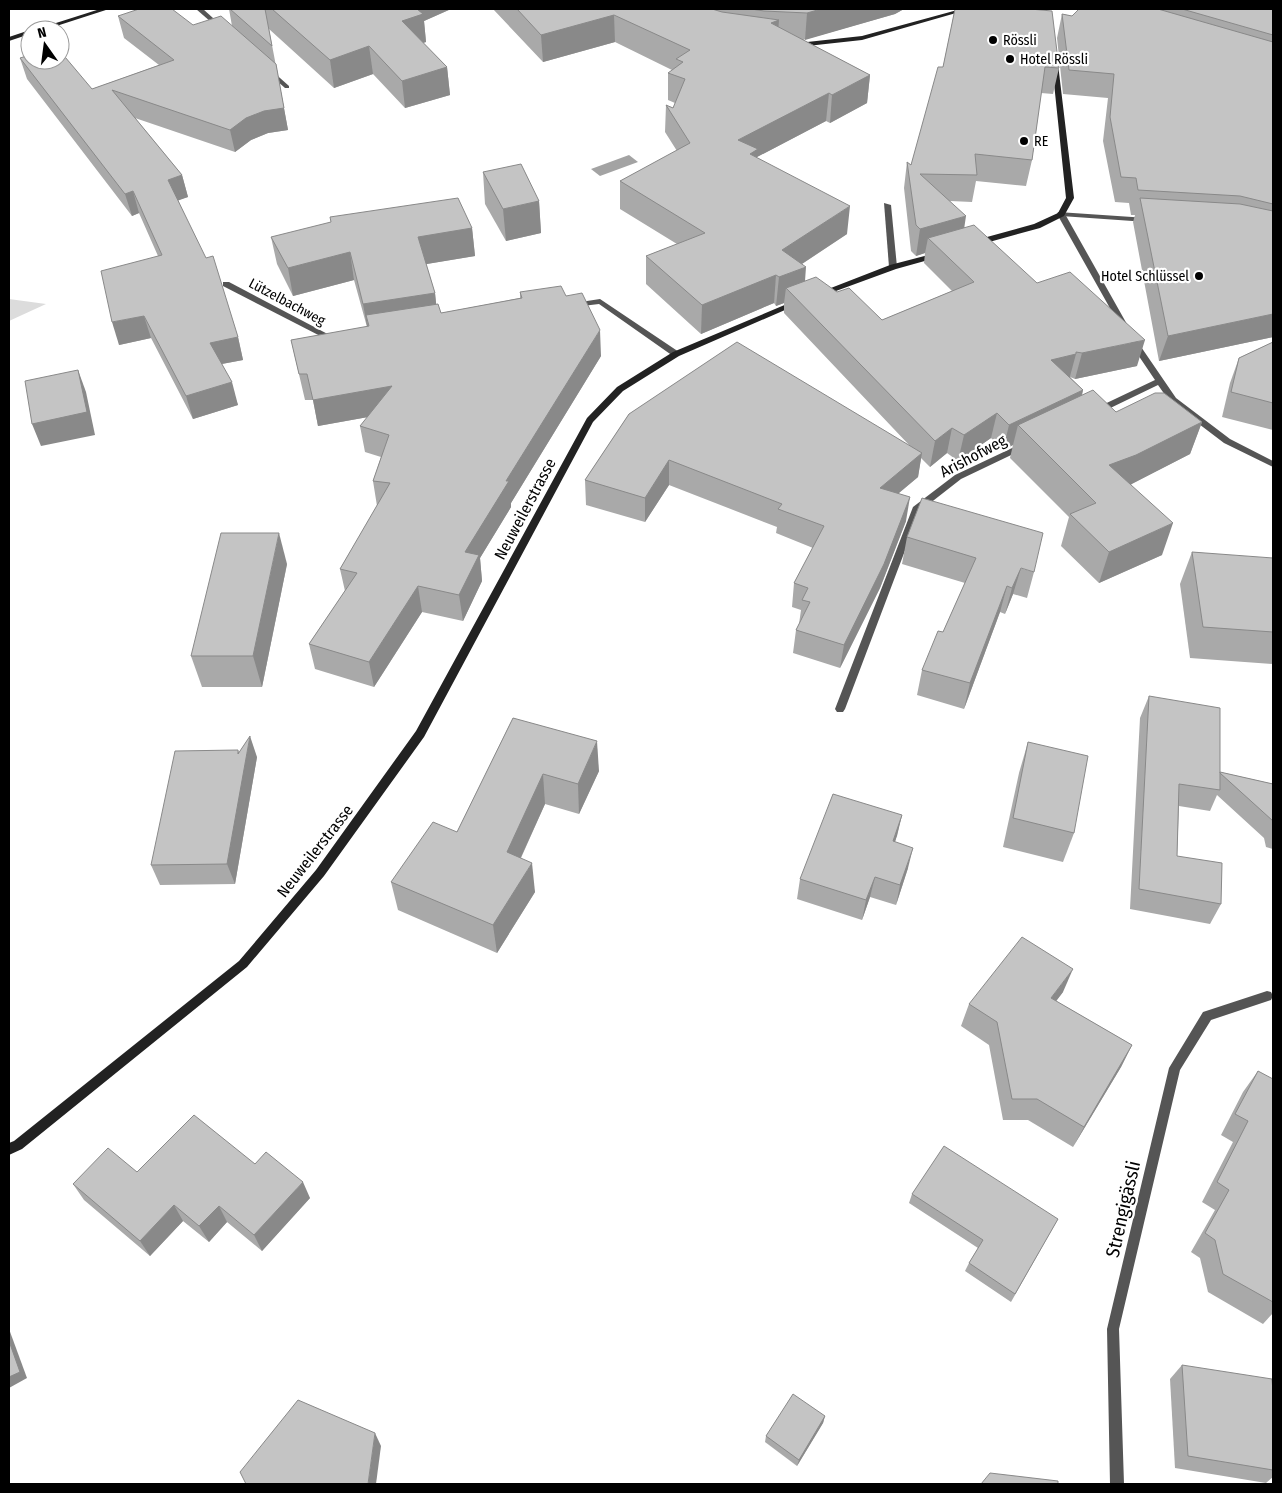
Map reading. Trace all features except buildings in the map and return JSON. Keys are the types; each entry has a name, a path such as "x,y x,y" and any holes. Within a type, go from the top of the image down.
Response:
{"street":[{"path":"70,20 106,9"},
{"path":"198,9 228,35"},
{"path":"793,45 862,38 967,9"},
{"path":"1054,60 1070,198 1061,214"},
{"path":"265,67 287,87"},
{"path":"887,205 893,267"},
{"path":"1061,214 1139,352 1173,400 1227,441 1273,464"},
{"path":"970,245 1037,226 1061,214 1156,220"},
{"name":"Neuweilerstrasse","path":"9,1149 18,1145 243,964 313,880 420,734 590,420 620,389 676,354 768,314 893,267 950,251"},
{"name":"Lützelbachweg","path":"226,284 334,341 344,339"},
{"path":"561,307 600,301 676,354"},
{"path":"1087,415 1159,381"},
{"name":"Arishofweg","path":"840,709 916,509 958,477 1034,441"},
{"name":"Strengigässli","path":"1116,1484 1113,1329 1175,1068 1207,1016 1267,996"}],"shaded area":[{"path":"629,155 638,162 600,176 591,169"},
{"path":"9,299 46,304 9,321"}],"place":[{"name":"Rössli","path":"993,40"},
{"name":"Hotel Rössli","path":"1010,59"},
{"name":"RE","path":"1024,141"},
{"name":"Hotel Schlüssel","path":"1199,276"}]}
